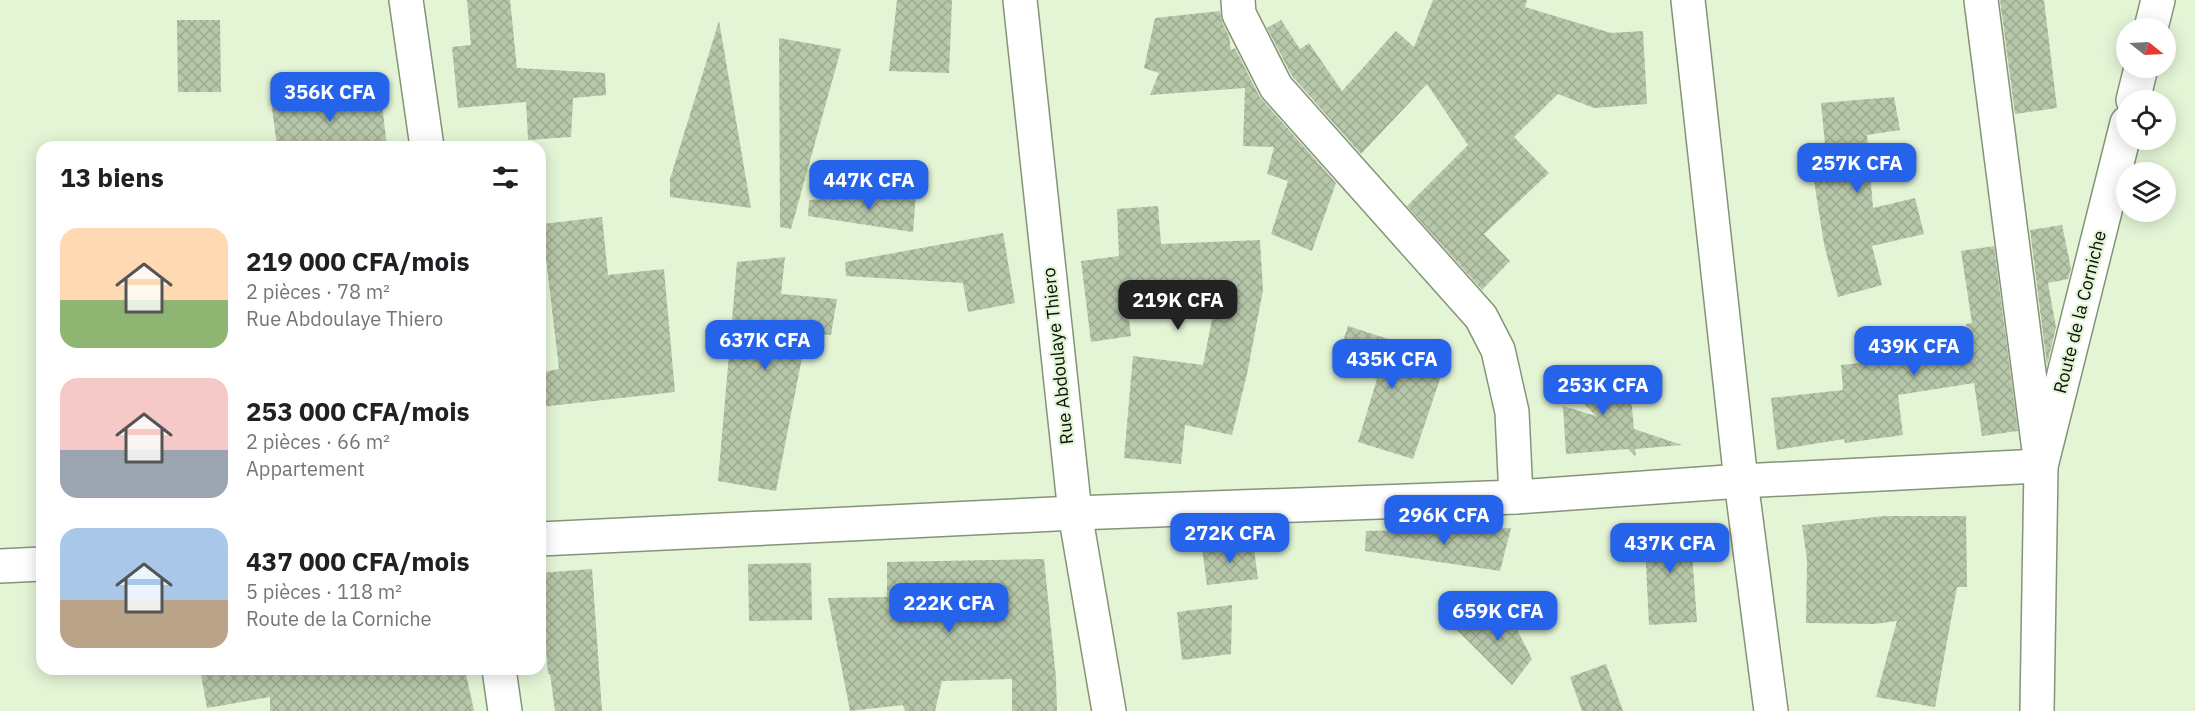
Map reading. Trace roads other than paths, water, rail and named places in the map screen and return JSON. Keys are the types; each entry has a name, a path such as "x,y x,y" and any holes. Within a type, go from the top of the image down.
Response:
{"street":[{"path":"406,0 426,141"},
{"name":"Rue Abdoulaye Thiero","path":"1020,0 1075,513 1109,711"},
{"path":"1238,0 1239,14 1276,87 1481,317 1498,350 1512,412 1516,497"},
{"path":"1688,0 1741,480 1771,711"},
{"path":"1981,0 2041,466 2037,711"},
{"path":"2154,18 2158,0"},
{"name":"Route de la Corniche","path":"2041,466 2120,150"},
{"path":"546,539 1075,513 1516,497 1741,480 2041,466"},
{"path":"0,566 36,564"},
{"path":"501,675 505,711"}]}
